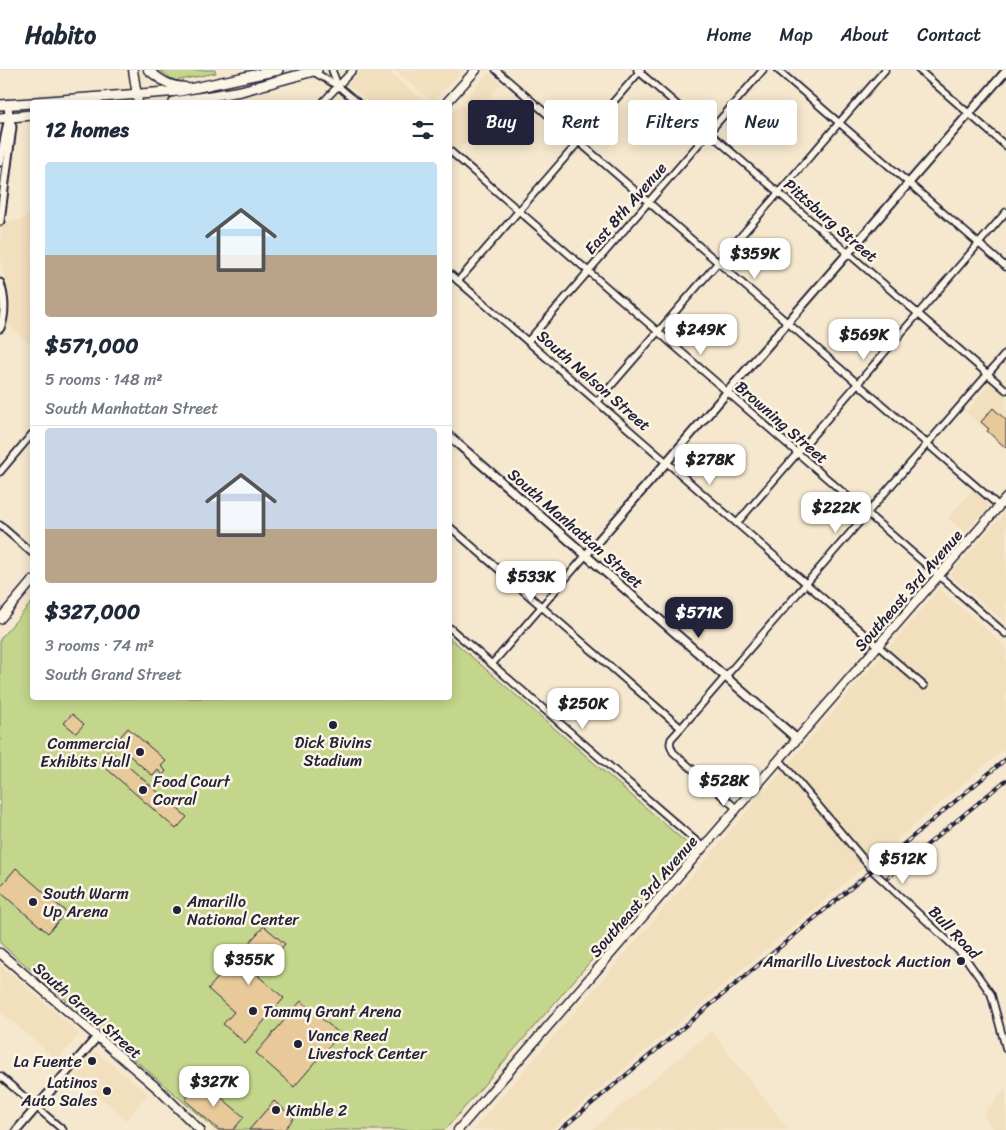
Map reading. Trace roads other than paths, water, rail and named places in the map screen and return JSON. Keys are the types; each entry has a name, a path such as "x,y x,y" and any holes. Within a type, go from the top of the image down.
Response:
{"main road":[{"path":"134,70 137,99"},
{"path":"148,70 164,84 195,88"},
{"path":"111,100 137,99 180,92 278,70"},
{"path":"449,100 476,70"},
{"path":"186,100 241,91 314,71"},
{"path":"4,104 30,103"},
{"path":"4,117 30,115"},
{"name":"Southeast 3rd Avenue","path":"458,1130 1006,498"},
{"path":"0,619 30,583"},
{"name":"South Grand Street","path":"0,953 189,1117 200,1130"},
{"path":"189,1117 208,1130"}],"street":[{"path":"332,70 338,86"},
{"path":"325,100 353,70"},
{"path":"496,70 544,112"},
{"name":"East 8th Avenue","path":"717,123 763,70"},
{"path":"778,70 1006,268"},
{"path":"597,402 885,70"},
{"path":"919,70 1006,146"},
{"path":"314,71 338,86 355,100"},
{"path":"614,100 639,71"},
{"name":"Pittsburg Street","path":"639,71 672,100"},
{"path":"492,664 1006,71"},
{"path":"0,162 4,104"},
{"path":"0,221 12,127 4,117"},
{"name":"Pittsburg Street","path":"717,139 1006,390"},
{"path":"458,281 576,145"},
{"path":"582,145 999,506"},
{"name":"East 8th Avenue","path":"528,342 698,145"},
{"name":"Browning Street","path":"452,153 1006,634"},
{"path":"737,523 1006,212"},
{"name":"South Nelson Street","path":"452,276 924,686"},
{"path":"0,284 4,302 4,313 0,328"},
{"path":"737,809 673,752 670,744 671,739 1006,353"},
{"path":"0,472 30,436"},
{"name":"South Manhattan Street","path":"452,439 797,739"},
{"path":"0,525 30,551"},
{"path":"452,529 681,728"},
{"path":"452,630 703,847"},
{"name":"Bull Road","path":"780,759 875,874 964,956 991,994 1006,1049"},
{"path":"17,1130 97,1037"},
{"path":"0,1076 63,1130"}],"railway":[{"path":"560,1130 1006,759"},
{"path":"888,877 1006,780"}],"place":[{"name":"Dick Bivins Stadium","path":"333,725"},
{"name":"Commercial Exhibits Hall","path":"140,752"},
{"name":"Food Court Corral","path":"143,790"},
{"name":"South Warm Up Arena","path":"33,902"},
{"name":"Amarillo National Center","path":"177,910"},
{"name":"Amarillo Livestock Auction","path":"961,961"},
{"name":"Tommy Grant Arena","path":"253,1011"},
{"name":"Vance Reed Livestock Center","path":"298,1044"},
{"name":"La Fuente","path":"92,1061"},
{"name":"Latinos Auto Sales","path":"107,1091"},
{"name":"Kimble 2","path":"276,1110"}]}
